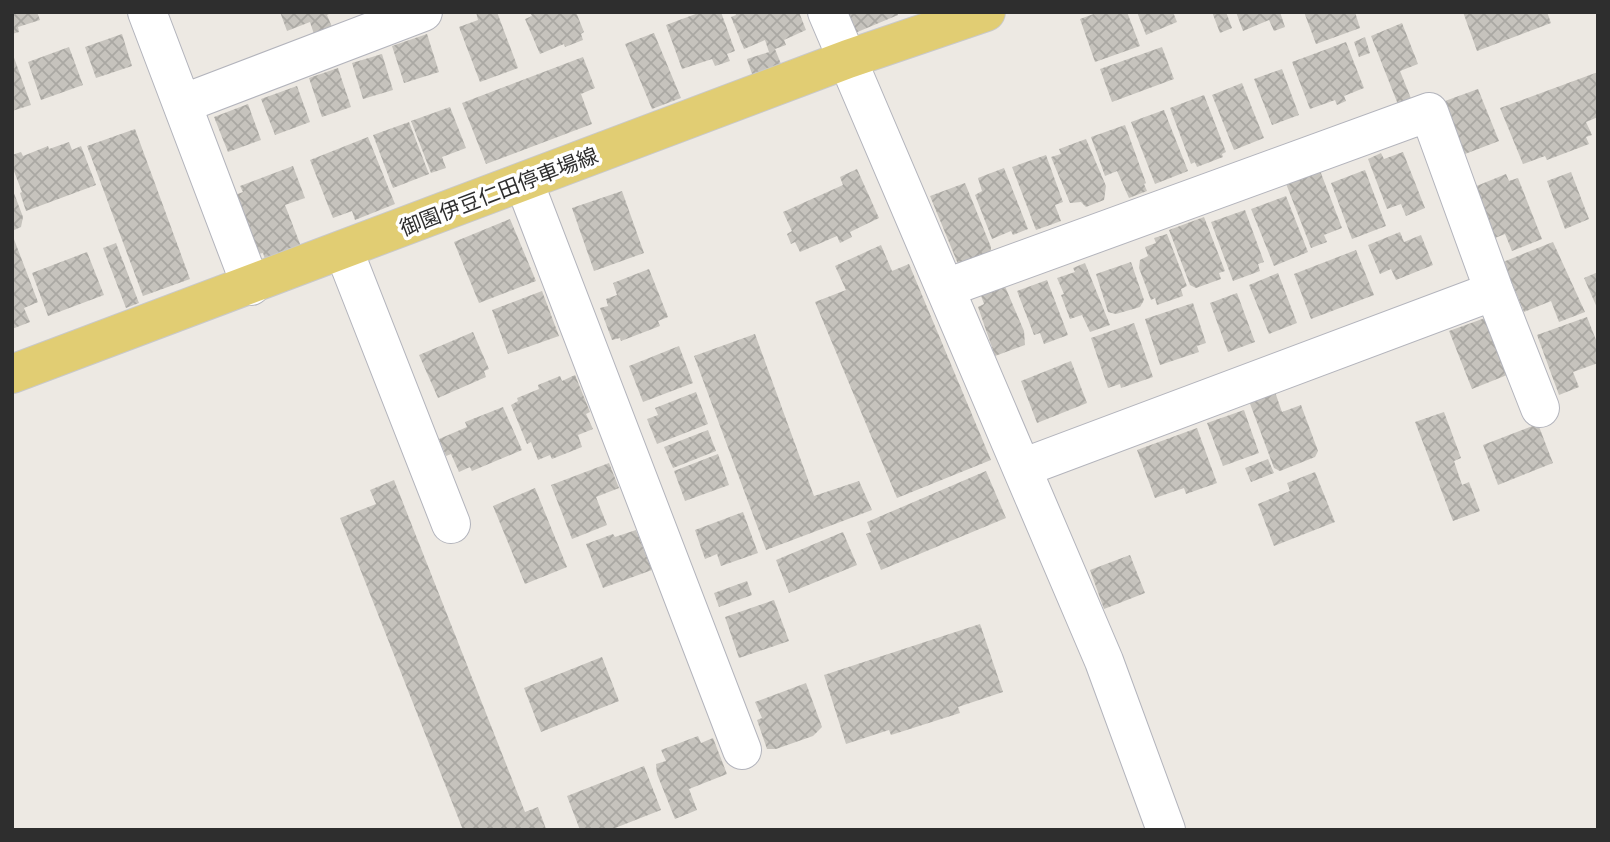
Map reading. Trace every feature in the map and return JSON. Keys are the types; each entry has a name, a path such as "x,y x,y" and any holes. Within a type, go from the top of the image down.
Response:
{"main road":[{"name":"御園伊豆仁田停車場線","path":"12,374 848,59 980,13"}],"street":[{"path":"182,104 423,12"},
{"path":"827,12 1104,661 1166,830"},
{"path":"158,15 182,104 251,286"},
{"path":"946,288 1429,112 1540,408"},
{"path":"524,182 741,750"},
{"path":"344,251 452,524"},
{"path":"1022,468 1494,291"}],"building":[{"path":"12,12 37,12 40,20 18,27 19,32 12,34"},
{"path":"280,12 333,12 327,15 332,27 314,34 310,22 287,31"},
{"path":"476,12 497,12 518,68 480,82 459,27 478,20"},
{"path":"530,12 576,12 584,32 581,34 583,40 540,54 525,19 532,16"},
{"path":"701,12 721,12 735,51 727,54 730,61 715,66 712,59 682,69 666,25"},
{"path":"735,12 799,12 806,30 784,40 786,45 775,49 783,69 754,80 747,59 769,52 765,40 744,49 731,17 736,15"},
{"path":"846,12 897,12 898,15 855,33"},
{"path":"1099,12 1127,12 1140,46 1095,62 1080,19"},
{"path":"1137,12 1173,12 1177,22 1146,35"},
{"path":"1212,12 1226,12 1232,28 1220,33"},
{"path":"1236,12 1280,12 1285,27 1274,31 1269,20 1243,31"},
{"path":"1304,12 1355,12 1360,28 1316,44"},
{"path":"1463,12 1547,12 1551,23 1477,51"},
{"path":"1402,23 1418,64 1400,71 1412,101 1399,107 1371,36"},
{"path":"654,33 681,98 652,109 625,44"},
{"path":"122,34 132,66 96,78 85,47"},
{"path":"427,34 439,72 404,83 392,46"},
{"path":"1365,37 1370,53 1359,57 1354,42"},
{"path":"1346,42 1364,88 1344,96 1346,101 1337,105 1335,100 1310,109 1292,62"},
{"path":"69,47 83,85 41,100 28,62"},
{"path":"1162,47 1174,79 1112,102 1100,69"},
{"path":"12,52 31,105 12,111"},
{"path":"382,54 393,90 363,99 352,63"},
{"path":"583,57 595,88 581,94 592,124 486,164 462,103"},
{"path":"338,68 351,107 322,117 309,78"},
{"path":"1282,69 1299,115 1272,125 1254,79"},
{"path":"1598,72 1598,117 1586,122 1592,135 1586,137 1589,144 1547,160 1545,156 1523,164 1500,108"},
{"path":"1242,83 1264,138 1234,150 1212,95"},
{"path":"297,86 310,122 275,135 261,99"},
{"path":"1478,89 1499,141 1465,154 1445,101"},
{"path":"1204,95 1226,152 1222,154 1223,157 1197,167 1195,162 1191,164 1170,108"},
{"path":"248,104 261,140 228,152 214,117"},
{"path":"450,107 466,148 442,157 446,168 431,173 411,121"},
{"path":"1164,110 1188,171 1155,184 1131,122"},
{"path":"409,122 429,174 393,188 373,135"},
{"path":"1125,125 1147,191 1129,198 1117,171 1105,176 1091,137"},
{"path":"135,129 190,279 143,296 87,146"},
{"path":"368,137 395,204 355,220 352,211 333,218 310,160"},
{"path":"1086,139 1106,186 1104,200 1086,207 1081,202 1070,203 1051,157 1061,154 1059,149"},
{"path":"69,142 72,150 81,146 96,185 26,211 12,166 12,155 21,152 23,156 48,146 49,149"},
{"path":"1403,152 1425,208 1406,216 1401,204 1387,209 1368,159 1381,153 1384,159"},
{"path":"1046,155 1063,202 1055,205 1061,221 1036,230 1012,167"},
{"path":"293,166 305,198 285,205 302,249 266,262 263,253 258,254 235,195 243,192 240,186"},
{"path":"1004,168 1028,229 1013,235 1011,231 992,239 975,195 982,191 978,178"},
{"path":"1319,168 1342,228 1324,235 1327,242 1311,248 1285,181"},
{"path":"857,169 879,218 850,232 852,237 840,243 837,236 800,252 795,242 791,244 787,234 792,231 783,212 843,185 840,177"},
{"path":"1365,170 1386,226 1352,239 1331,183"},
{"path":"1571,172 1589,219 1565,229 1547,181"},
{"path":"1506,174 1509,181 1518,178 1542,239 1512,251 1505,234 1495,238 1474,187"},
{"path":"965,183 991,247 990,258 958,264 930,196"},
{"path":"12,188 23,217 21,227 12,231"},
{"path":"622,191 644,253 594,271 572,208"},
{"path":"1286,196 1308,252 1274,266 1251,209"},
{"path":"1245,210 1264,262 1258,264 1260,271 1233,281 1211,222"},
{"path":"1204,217 1225,271 1219,273 1221,279 1196,288 1190,285 1169,230"},
{"path":"510,219 536,281 479,303 454,242"},
{"path":"1400,232 1404,242 1421,235 1433,265 1396,280 1391,269 1380,274 1368,245"},
{"path":"12,234 38,302 24,308 30,322 12,329"},
{"path":"1167,234 1187,286 1181,289 1183,296 1157,305 1155,298 1151,300 1139,268 1140,260 1148,256 1145,247 1156,243 1154,238"},
{"path":"1553,242 1585,312 1559,322 1551,301 1524,312 1503,262"},
{"path":"116,243 139,303 126,308 103,248"},
{"path":"881,245 892,271 909,264 991,460 897,498 815,302 846,290 835,266"},
{"path":"1356,250 1374,295 1311,319 1294,274"},
{"path":"87,252 104,295 48,316 32,273"},
{"path":"1131,262 1144,300 1140,307 1116,314 1108,312 1096,274"},
{"path":"1085,263 1110,325 1090,332 1082,315 1070,319 1057,278 1075,272 1073,268"},
{"path":"649,269 668,317 658,321 660,326 621,341 620,338 612,340 600,308 608,306 606,299 617,295 613,283"},
{"path":"1598,272 1598,310 1584,278"},
{"path":"1278,273 1297,323 1269,334 1249,285"},
{"path":"1047,280 1068,335 1044,344 1040,333 1034,335 1017,291"},
{"path":"1004,284 1024,331 1025,345 995,356 978,307 984,304 980,293"},
{"path":"542,291 559,336 508,354 492,310"},
{"path":"1237,293 1255,342 1228,352 1210,303"},
{"path":"1193,303 1206,343 1197,346 1199,352 1160,365 1145,319"},
{"path":"1587,317 1598,345 1598,363 1573,372 1579,387 1559,395 1537,335"},
{"path":"1485,318 1507,375 1472,389 1449,331"},
{"path":"1134,323 1153,377 1121,388 1120,384 1108,388 1091,338"},
{"path":"473,332 489,369 484,371 486,377 438,398 419,355"},
{"path":"755,334 814,496 859,481 872,510 766,550 694,356"},
{"path":"679,346 693,383 643,402 629,366"},
{"path":"1071,361 1087,403 1037,423 1021,381"},
{"path":"575,375 590,412 586,414 593,429 578,435 582,447 552,459 550,455 538,460 531,442 527,444 511,405 518,401 517,398 539,389 538,385 560,376 562,381"},
{"path":"696,392 708,424 657,444 647,419 658,415 655,408"},
{"path":"1275,392 1282,412 1301,405 1318,451 1315,457 1280,471 1274,468 1249,401"},
{"path":"503,407 522,450 472,471 470,467 459,472 451,454 446,456 439,439 467,427 465,422"},
{"path":"1244,410 1259,453 1223,466 1207,423"},
{"path":"1444,412 1461,458 1454,461 1462,485 1469,482 1480,511 1453,521 1415,422"},
{"path":"1538,424 1553,463 1498,485 1483,445"},
{"path":"1197,428 1217,483 1186,494 1184,488 1155,498 1137,450"},
{"path":"708,430 716,451 673,468 664,447"},
{"path":"718,454 729,485 685,501 674,471"},
{"path":"1268,459 1274,473 1251,482 1245,468"},
{"path":"609,463 619,488 596,497 607,525 572,539 551,485"},
{"path":"986,471 1006,518 881,570 866,534 871,532 867,522"},
{"path":"1315,472 1335,522 1274,546 1258,504 1290,491 1287,483"},
{"path":"394,480 525,812 538,807 546,829 463,830 340,518 376,504 370,490"},
{"path":"535,488 567,567 525,584 493,506"},
{"path":"743,512 758,553 721,566 717,554 705,559 695,530"},
{"path":"636,530 652,570 603,588 586,544 613,534 615,537"},
{"path":"843,532 857,565 789,593 776,560"},
{"path":"1130,555 1145,593 1104,609 1090,570"},
{"path":"747,581 752,595 719,607 714,593"},
{"path":"774,600 789,641 739,658 725,617"},
{"path":"980,624 1003,692 958,707 960,713 891,735 889,730 846,744 824,675"},
{"path":"602,657 619,701 541,732 524,688"},
{"path":"806,683 822,727 813,736 776,749 767,749 757,720 762,718 755,702"},
{"path":"698,736 701,743 713,738 727,774 689,789 697,810 675,819 657,774 656,764 666,761 661,750"},
{"path":"644,766 661,810 610,830 580,830 567,796"}]}
